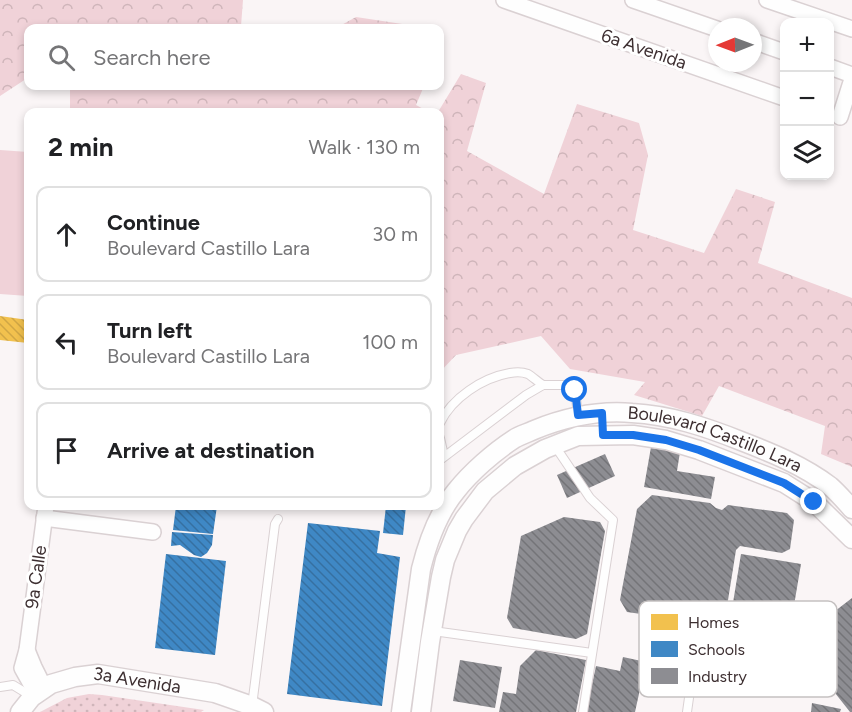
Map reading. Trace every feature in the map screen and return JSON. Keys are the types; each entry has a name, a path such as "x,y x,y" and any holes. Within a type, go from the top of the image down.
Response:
{"street":[{"name":"6a Avenida","path":"504,0 780,97"},
{"path":"633,0 708,26"},
{"path":"767,0 852,29"},
{"path":"762,44 780,51"},
{"path":"834,69 852,77 841,117"},
{"name":"Boulevard Castillo Lara","path":"401,712 421,569 436,524 456,491 483,463 515,438 578,415 632,412 672,418 712,429 768,451 800,467 831,487 852,509"},
{"path":"602,413 603,435"},
{"name":"Boulevard Castillo Lara","path":"421,712 431,636 445,560 457,531 485,491 514,466 544,449 578,436 633,435 666,440 699,450 784,483 814,502 852,539"},
{"path":"814,502 831,487"},
{"path":"45,512 153,532"},
{"name":"9a Calle","path":"38,692 34,668 27,650 45,512"},
{"path":"425,553 445,560"},
{"path":"411,640 431,636"},
{"name":"3a Avenida","path":"38,692 51,684 75,677 98,674 215,693 258,709"},
{"path":"20,712 38,692"},
{"path":"401,712 407,712"}],"lane":[{"path":"444,414 478,384 493,377 515,372 527,373 543,385"},
{"path":"444,456 526,394 543,385 568,385 575,390 578,415"},
{"path":"555,446 590,498 613,520 583,712"},
{"path":"258,709 275,524 278,519"},
{"path":"431,636 592,654"},
{"path":"0,687 13,685 38,692"},
{"path":"687,712 689,697"}],"green space":[{"path":"0,0 243,0 241,24 24,24 24,80 0,96"},
{"path":"356,17 402,24 343,24"},
{"path":"461,74 486,83 467,151 544,194 577,104 639,123 648,155 633,230 704,253 736,189 775,202 758,263 852,298 852,467 821,454 825,426 719,386 702,416 634,395 645,382 570,369 541,336 456,355 444,368 444,108 440,108"},
{"path":"70,90 422,90 416,105 422,108 70,108"},
{"path":"0,150 24,152 24,296 0,294"},
{"path":"89,694 204,710 201,712 40,712 67,698"}],"building: Homes":[{"path":"0,316 24,319 24,343 0,340"}],"building: Schools":[{"path":"176,510 216,510 213,534 173,530"},
{"path":"386,510 406,510 403,535 383,533"},
{"path":"308,523 380,531 377,553 400,557 382,706 287,694"},
{"path":"172,532 213,535 212,545 201,557 194,555 180,545 171,546"},
{"path":"166,554 226,561 215,655 155,648"}],"building: Industry":[{"path":"651,447 680,452 677,471 715,477 711,499 644,487"},
{"path":"605,454 615,476 567,498 557,475"},
{"path":"652,495 710,503 722,510 728,505 787,513 794,520 790,549 782,553 740,546 736,550 728,601 639,601 639,614 627,612 620,600 637,509"},
{"path":"564,517 600,522 605,531 587,634 576,639 513,628 507,618 521,536"},
{"path":"741,554 801,564 795,601 733,601"},
{"path":"852,598 852,712 837,695 837,610"},
{"path":"536,650 586,660 576,712 499,712 503,692 516,694 520,666"},
{"path":"623,657 639,660 639,694 635,712 586,712 596,666 620,671"},
{"path":"460,660 502,667 495,708 453,701"},
{"path":"812,703 841,709 840,712 811,712"}],"route":[{"path":"575,390 578,415 602,413 603,435 633,435 666,440 699,450 784,483 814,502"}]}
